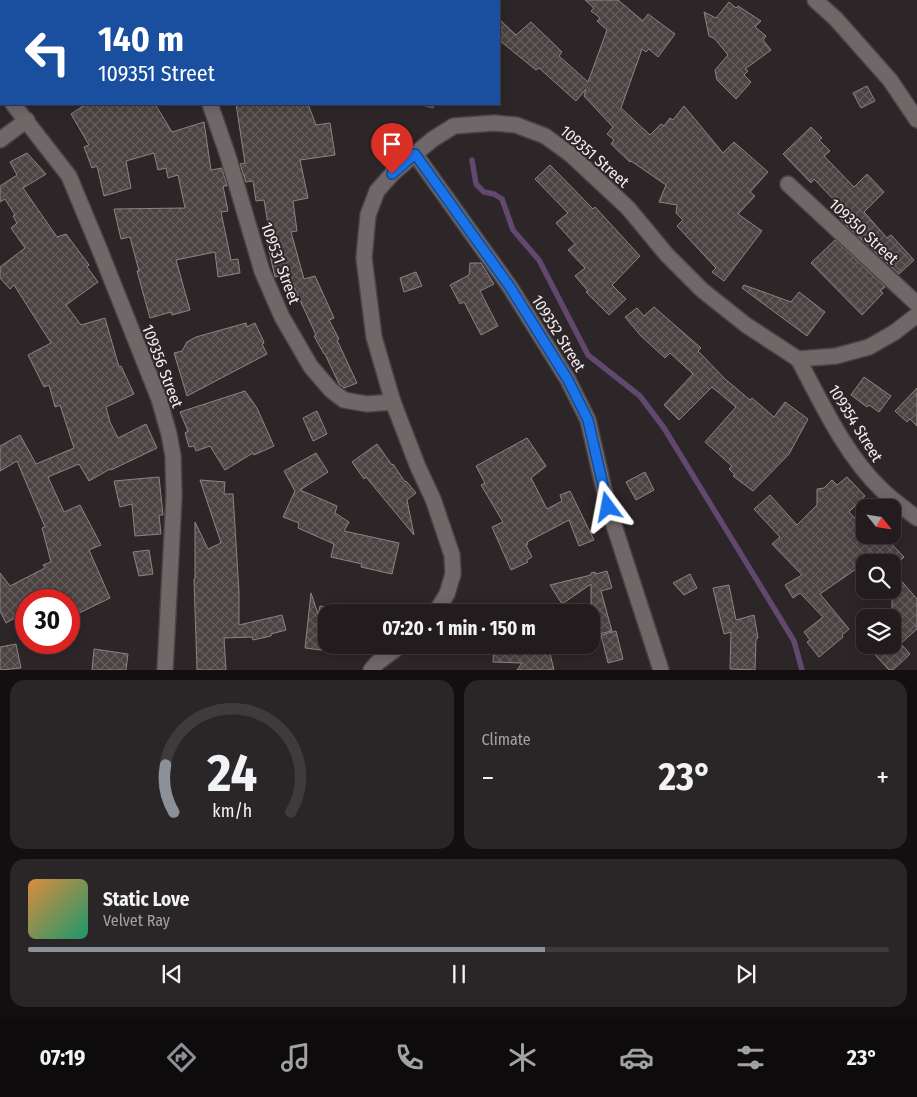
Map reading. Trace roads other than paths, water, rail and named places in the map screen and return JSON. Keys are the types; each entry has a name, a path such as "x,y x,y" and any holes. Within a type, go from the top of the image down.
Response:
{"street":[{"path":"815,0 836,19 890,80 917,120"},
{"name":"109356 Street","path":"13,105 69,176 159,399 169,434 173,456 174,498 165,670"},
{"name":"109531 Street","path":"210,105 228,156 262,271 282,317 311,367 331,390 344,400 367,404 393,402"},
{"path":"0,140 26,120"},
{"name":"109351 Street","path":"441,604 447,594 453,574 452,555 433,499 418,467 393,402 374,337 364,258 368,215 377,191 392,174 433,139 454,126 494,123 516,125 545,136 570,154 628,208 667,255 702,290 746,325 798,359"},
{"name":"109352 Street","path":"415,154 510,287 568,380 588,420 608,507 661,670"},
{"name":"109350 Street","path":"788,184 917,304"},
{"path":"798,359 836,356 869,347 895,332 917,314"},
{"name":"109354 Street","path":"798,359 857,462 881,490 917,518"},
{"path":"371,670 389,654"}],"waterway":[{"path":"472,160 476,184 484,192 494,194 502,199 513,230 539,260 588,355 640,396 664,428 794,641 802,670"}]}
